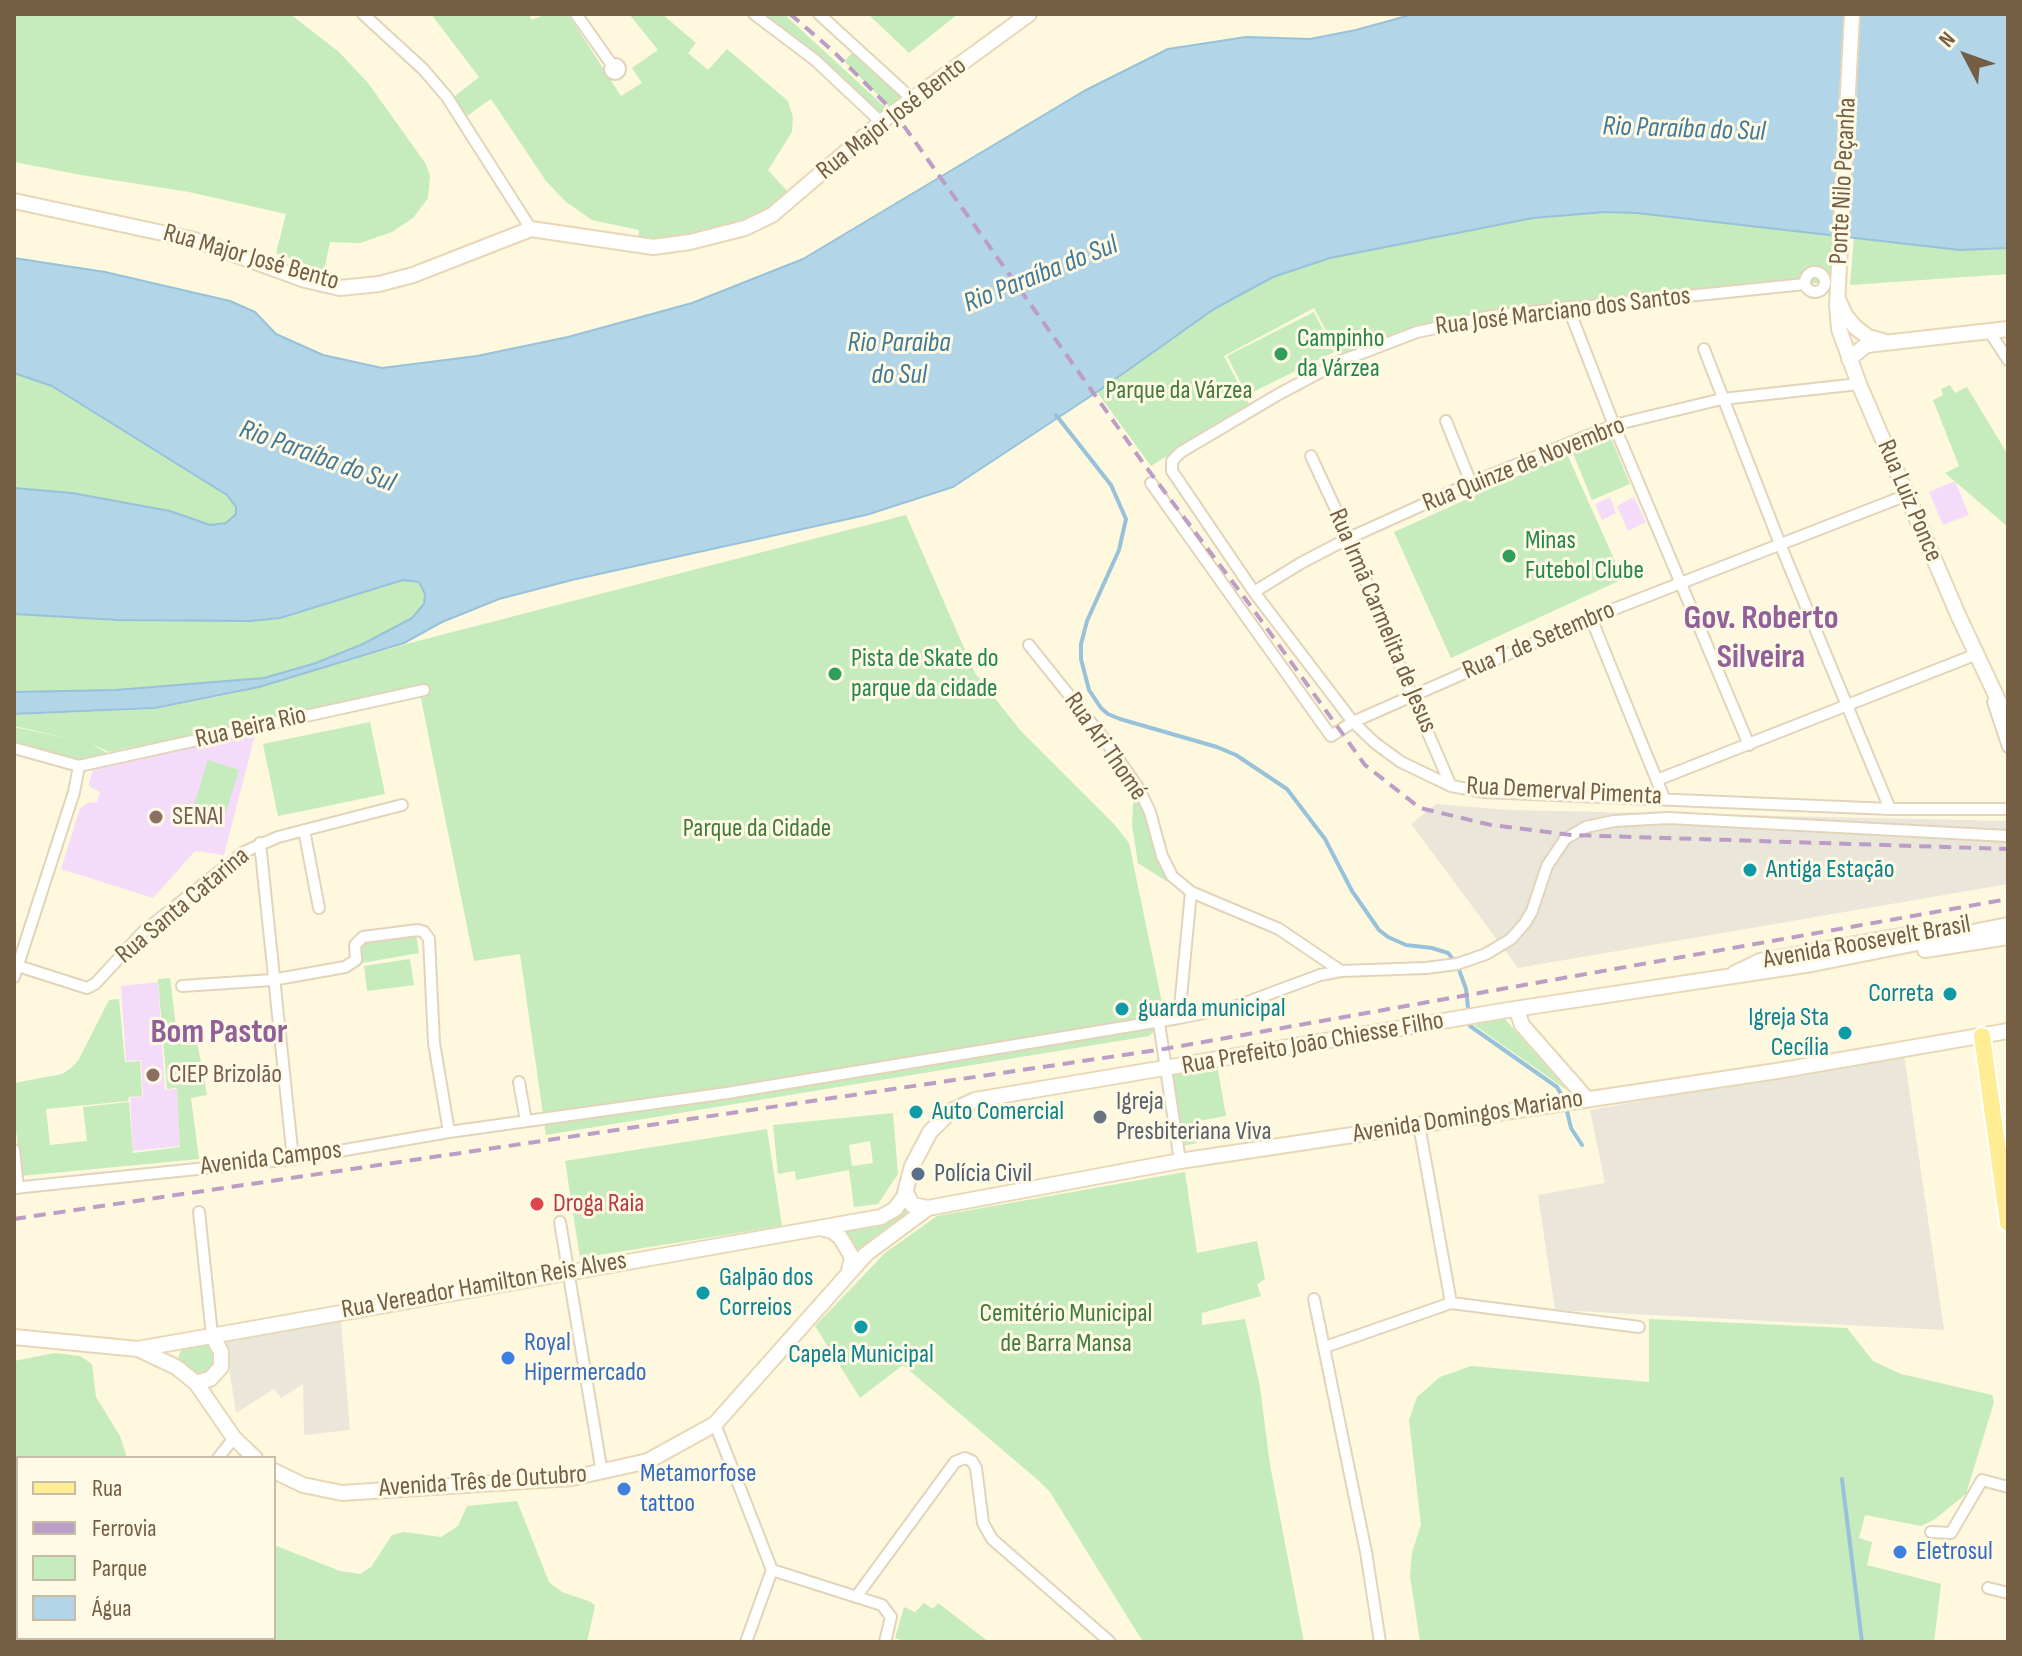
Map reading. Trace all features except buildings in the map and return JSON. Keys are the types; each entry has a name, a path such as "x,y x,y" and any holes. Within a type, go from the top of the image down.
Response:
{"main road":[{"name":"Rua Major José Bento","path":"14,201 195,240 305,280 340,288 379,284 413,275 531,229 653,247 677,245 722,235 772,215 881,122 1029,14"},
{"name":"Ponte Nilo Peçanha","path":"1846,353 1838,320 1838,293 1852,14"},
{"path":"1838,293 1842,308 1852,324 1868,337 1887,343"},
{"path":"1846,353 1865,346 2008,329"},
{"name":"Rua Luiz Ponce","path":"1846,353 2008,721"},
{"name":"Avenida Roosevelt Brasil","path":"1730,978 1741,969 1760,961 2008,917"},
{"name":"Rua Prefeito João Chiesse Filho","path":"906,1192 912,1166 924,1140 942,1118 975,1100 1730,978 2008,925"},
{"name":"Rua Prefeito João Chiesse Filho","path":"1812,964 1832,964 2008,937"},
{"path":"1517,1010 1522,1025 1582,1099"},
{"name":"Avenida Domingos Mariano","path":"928,1208 1180,1161 2008,1031"},
{"path":"1982,1036 2008,1223"},
{"path":"906,1192 912,1205 928,1208"},
{"path":"825,1227 886,1215 898,1206 906,1192"},
{"name":"Avenida Três de Outubro","path":"276,1472 303,1485 342,1493 558,1480 648,1461 715,1424 878,1244 928,1208"},
{"path":"825,1227 835,1232 850,1252 852,1264 845,1278"},
{"name":"Rua Vereador Hamilton Reis Alves","path":"138,1349 825,1227"},
{"path":"196,1383 210,1379 221,1367 221,1352 212,1335"},
{"path":"14,1337 138,1349 176,1367 196,1383 234,1438 253,1456"},
{"path":"176,1367 176,1350 184,1339"}],"street":[{"path":"363,14 423,69 447,97 531,229"},
{"path":"576,14 612,65"},
{"path":"754,14 815,60 881,122"},
{"path":"819,14 912,99"},
{"name":"Rua José Marciano dos Santos","path":"1172,471 1172,461 1181,452 1317,372 1417,332 1492,316 1805,284"},
{"path":"1568,307 1614,425 1749,745"},
{"path":"1989,331 2008,360"},
{"path":"1704,349 1780,544 1890,809"},
{"name":"Rua Quinze de Novembro","path":"1254,592 1349,538 1471,483 1614,425 1722,399 1859,384"},
{"path":"1446,421 1471,483"},
{"name":"Rua Irmã Carmelita de Jesus","path":"1311,456 1349,538 1451,786"},
{"name":"Rua Demerval Pimenta","path":"1172,471 1254,592 1353,722 1401,762 1451,786 1484,792 1890,809 2008,809"},
{"name":"Rua 7 de Setembro","path":"1151,483 1331,736 1353,722 1591,618 1907,495"},
{"path":"1591,618 1664,798"},
{"name":"Rua Ari Thomé","path":"1029,645 1123,764 1150,812 1166,866 1172,876 1191,892"},
{"path":"1657,780 1977,654"},
{"name":"Rua Luiz Ponce","path":"1977,654 2008,747"},
{"name":"Rua Beira Rio","path":"79,766 424,690"},
{"path":"14,748 79,766 74,792 14,977"},
{"name":"Rua Santa Catarina","path":"18,966 82,988 91,986 143,932 232,861 260,843 402,805"},
{"path":"1180,1161 1159,1023 1234,1007 1320,975 1457,964 1497,948 1511,939 1525,923 1547,866 1560,845 1586,827 1614,821 1668,818 2008,836"},
{"path":"304,830 319,908"},
{"path":"260,843 293,1159"},
{"path":"1179,1018 1191,892 1279,929 1341,971"},
{"path":"182,986 272,980 351,965 356,960 356,943 363,937 421,930 429,939 434,1043 449,1132"},
{"name":"Avenida Campos","path":"16,1188 293,1159 449,1132 727,1093 1159,1023"},
{"path":"519,1082 526,1121"},
{"path":"1419,1125 1451,1303"},
{"path":"14,1150 16,1188"},
{"path":"199,1212 212,1335"},
{"path":"560,1222 602,1473"},
{"path":"1314,1299 1366,1552 1380,1642"},
{"path":"1325,1347 1451,1303 1639,1327"},
{"path":"715,1424 772,1570 747,1642"},
{"path":"220,1456 234,1438"},
{"path":"856,1597 955,1462 965,1458 972,1461 976,1468 983,1523 992,1539 1110,1642"},
{"path":"1931,1532 1951,1533 1982,1480 2008,1487"},
{"path":"772,1570 887,1609 890,1625 885,1642"},
{"path":"1988,1588 2008,1593"}],"shaded area":[{"path":"1955,481 1969,515 1943,525 1929,492"},
{"path":"1610,497 1616,513 1602,520 1595,504"},
{"path":"1634,497 1646,522 1628,531 1617,506"},
{"name":"SENAI","path":"255,735 224,855 195,851 153,898 61,869 80,808 97,802 100,792 90,787 89,783 94,767"},
{"path":"1436,804 1511,810 2008,821 2008,884 1518,968 1411,824"},
{"name":"CIEP Brizolão","path":"158,982 165,1090 177,1089 180,1146 133,1151 130,1098 143,1096 141,1060 126,1061 121,986"},
{"path":"1904,1054 1944,1330 1555,1310 1538,1195 1605,1183 1590,1110"},
{"path":"341,1321 350,1430 304,1435 303,1384 281,1398 274,1389 236,1413 225,1342"}],"green space":[{"path":"14,14 290,14 339,52 368,83 426,164 430,176 428,198 413,218 392,232 360,243 330,242 324,271 276,253 286,214 189,192 14,162"},
{"path":"431,14 529,14 532,20 546,14 568,14 621,96 642,83 632,68 658,50 629,14 662,14 696,43 688,53 708,70 727,49 788,101 793,117 792,132 768,170 789,193 749,220 670,240 638,239 639,230 592,220 566,202 546,181 491,99 467,116 454,97 479,77"},
{"path":"763,14 784,14 886,108 881,113"},
{"path":"868,14 958,14 909,53"},
{"path":"854,51 904,100 893,110 844,61"},
{"name":"Parque da Várzea","path":"1605,212 1832,234 1830,282 1492,313 1341,359 1314,308 1224,356 1249,404 1151,466 1097,392 1214,309 1273,277 1301,266 1533,218"},
{"path":"1854,237 1958,250 2008,249 2008,274 1850,285"},
{"name":"Campinho da Várzea","path":"1314,312 1334,352 1247,395 1227,356"},
{"path":"14,373 51,386 227,495 236,507 236,514 226,523 210,525 170,511 72,493 14,488"},
{"path":"1950,385 1955,393 1967,387 2008,455 2008,527 1945,473 1959,466 1933,400 1943,395 1941,389"},
{"path":"1608,431 1630,484 1592,500 1570,446"},
{"name":"Minas Futebol Clube","path":"1567,454 1623,579 1451,658 1394,532"},
{"name":"Parque da Cidade","path":"906,515 975,673 1020,730 1129,843 1166,1022 1149,1036 546,1135 520,954 474,961 419,689 109,752 92,744 108,754 82,761 14,745 14,727 81,741 14,726 14,715 155,709 240,692 410,643"},
{"path":"412,579 424,587 425,594 424,604 412,618 363,644 316,663 264,678 116,690 14,692 14,614 119,620 250,621 280,618"},
{"path":"370,722 385,794 278,816 263,744"},
{"path":"208,760 239,770 224,818 193,808"},
{"path":"1134,787 1172,878 1166,881 1138,863 1132,825"},
{"path":"416,934 419,953 362,963 358,944"},
{"path":"410,959 414,985 367,991 364,966"},
{"path":"170,978 176,1026 194,1025 207,1095 191,1098 199,1159 21,1176 14,1083 62,1074 71,1068 78,1061 109,1000 119,999 125,1062 140,1061 142,1096 129,1097 128,1101 46,1109 50,1145 87,1141 83,1107 129,1102 133,1153 180,1147 177,1088 167,1089 158,979"},
{"path":"1504,1018 1554,1075 1567,1090 1474,1025"},
{"path":"1216,1059 1226,1116 1193,1122 1197,1143 1183,1146 1169,1068"},
{"path":"893,1113 898,1174 878,1204 854,1207 849,1170 796,1180 795,1171 778,1174 773,1125","holes":["870,1141 873,1163 852,1166 849,1145"]},
{"path":"767,1129 782,1226 580,1258 565,1161"},
{"name":"Cemitério Municipal de Barra Mansa","path":"1185,1172 1197,1253 1257,1241 1265,1279 1257,1284 1261,1296 1202,1313 1202,1325 1245,1319 1260,1387 1270,1465 1304,1642 1143,1642 1050,1492 1039,1481 903,1365 860,1398 815,1326 885,1253 937,1216"},
{"path":"905,1201 914,1210 864,1250 853,1248 844,1232 846,1228"},
{"path":"1649,1319 1847,1328 1873,1361 1901,1374 1992,1395 1994,1402 1966,1494 1935,1519 1921,1526 1865,1515 1859,1538 1872,1542 1867,1565 1941,1584 1934,1642 1420,1642 1410,1576 1412,1552 1421,1525 1409,1420 1417,1397 1440,1377 1471,1366 1649,1382"},
{"path":"185,1343 212,1344 218,1366 199,1378 179,1360"},
{"path":"55,1353 80,1356 92,1364 96,1397 120,1436 126,1456 16,1456 16,1640 58,1642 14,1642 14,1361"},
{"path":"517,1501 549,1582 562,1592 595,1606 587,1642 192,1642 276,1640 276,1546 340,1571 360,1574 371,1567 392,1535 404,1532 441,1537 458,1526 467,1506"},
{"path":"924,1603 933,1609 938,1603 989,1642 907,1642 895,1638 904,1607 915,1612"}],"water":[{"name":"Rio Paraiba do Sul","path":"1414,14 2008,14 2008,248 1960,250 1637,213 1605,212 1533,218 1330,258 1273,277 1214,309 1097,392 953,487 866,515 499,599 442,622 404,643 259,687 155,708 14,714 14,692 116,690 264,678 316,663 363,644 412,618 424,604 425,594 419,582 403,580 280,618 250,621 119,620 14,614 14,488 72,493 170,511 210,525 226,523 236,514 236,507 227,495 52,386 14,373 14,258 105,272 230,301 255,312 276,334 323,355 382,368 477,356 568,337 692,303 803,259 1084,91 1168,49 1246,37 1310,39"}],"waterway":[{"path":"1056,415 1111,485 1126,519 1119,550 1087,621 1081,644 1081,659 1089,690 1101,708 1120,719 1236,755 1287,789 1325,839 1352,891 1379,930 1406,945 1448,953 1457,964 1466,989 1470,1026 1557,1087 1564,1099"},
{"path":"1566,1107 1571,1128 1582,1145"},
{"path":"1842,1479 1862,1642"}],"railway":[{"path":"790,14 833,51 894,112 1146,467 1365,765 1420,808 1491,825 1572,835 2008,849"},
{"path":"14,1219 1164,1049 2008,899"}],"place":[{"name":"Campinho da Várzea","path":"1281,354"},
{"name":"Minas Futebol Clube","path":"1509,556"},
{"name":"Pista de Skate do parque da cidade","path":"835,674"},
{"name":"SENAI","path":"156,817"},
{"name":"Antiga Estação","path":"1750,870"},
{"name":"Correta","path":"1950,994"},
{"name":"guarda municipal","path":"1122,1009"},
{"name":"Igreja Sta Cecília","path":"1845,1033"},
{"name":"CIEP Brizolão","path":"153,1075"},
{"name":"Auto Comercial","path":"916,1112"},
{"name":"Igreja Presbiteriana Viva","path":"1100,1117"},
{"name":"Polícia Civil","path":"918,1174"},
{"name":"Droga Raia","path":"537,1204"},
{"name":"Galpão dos Correios","path":"703,1293"},
{"name":"Capela Municipal","path":"861,1327"},
{"name":"Royal Hipermercado","path":"508,1358"},
{"name":"Metamorfose tattoo","path":"624,1489"},
{"name":"Eletrosul","path":"1900,1552"}],"district":[{"name":"Gov. Roberto Silveira","path":"1761,638"},
{"name":"Bom Pastor","path":"219,1033"}],"water label":[{"name":"Rio Paraíba do Sul","path":"1684,130"},
{"name":"Rio Paraíba do Sul","path":"1041,275"},
{"name":"Rio Paraíba do Sul","path":"317,457"}]}
